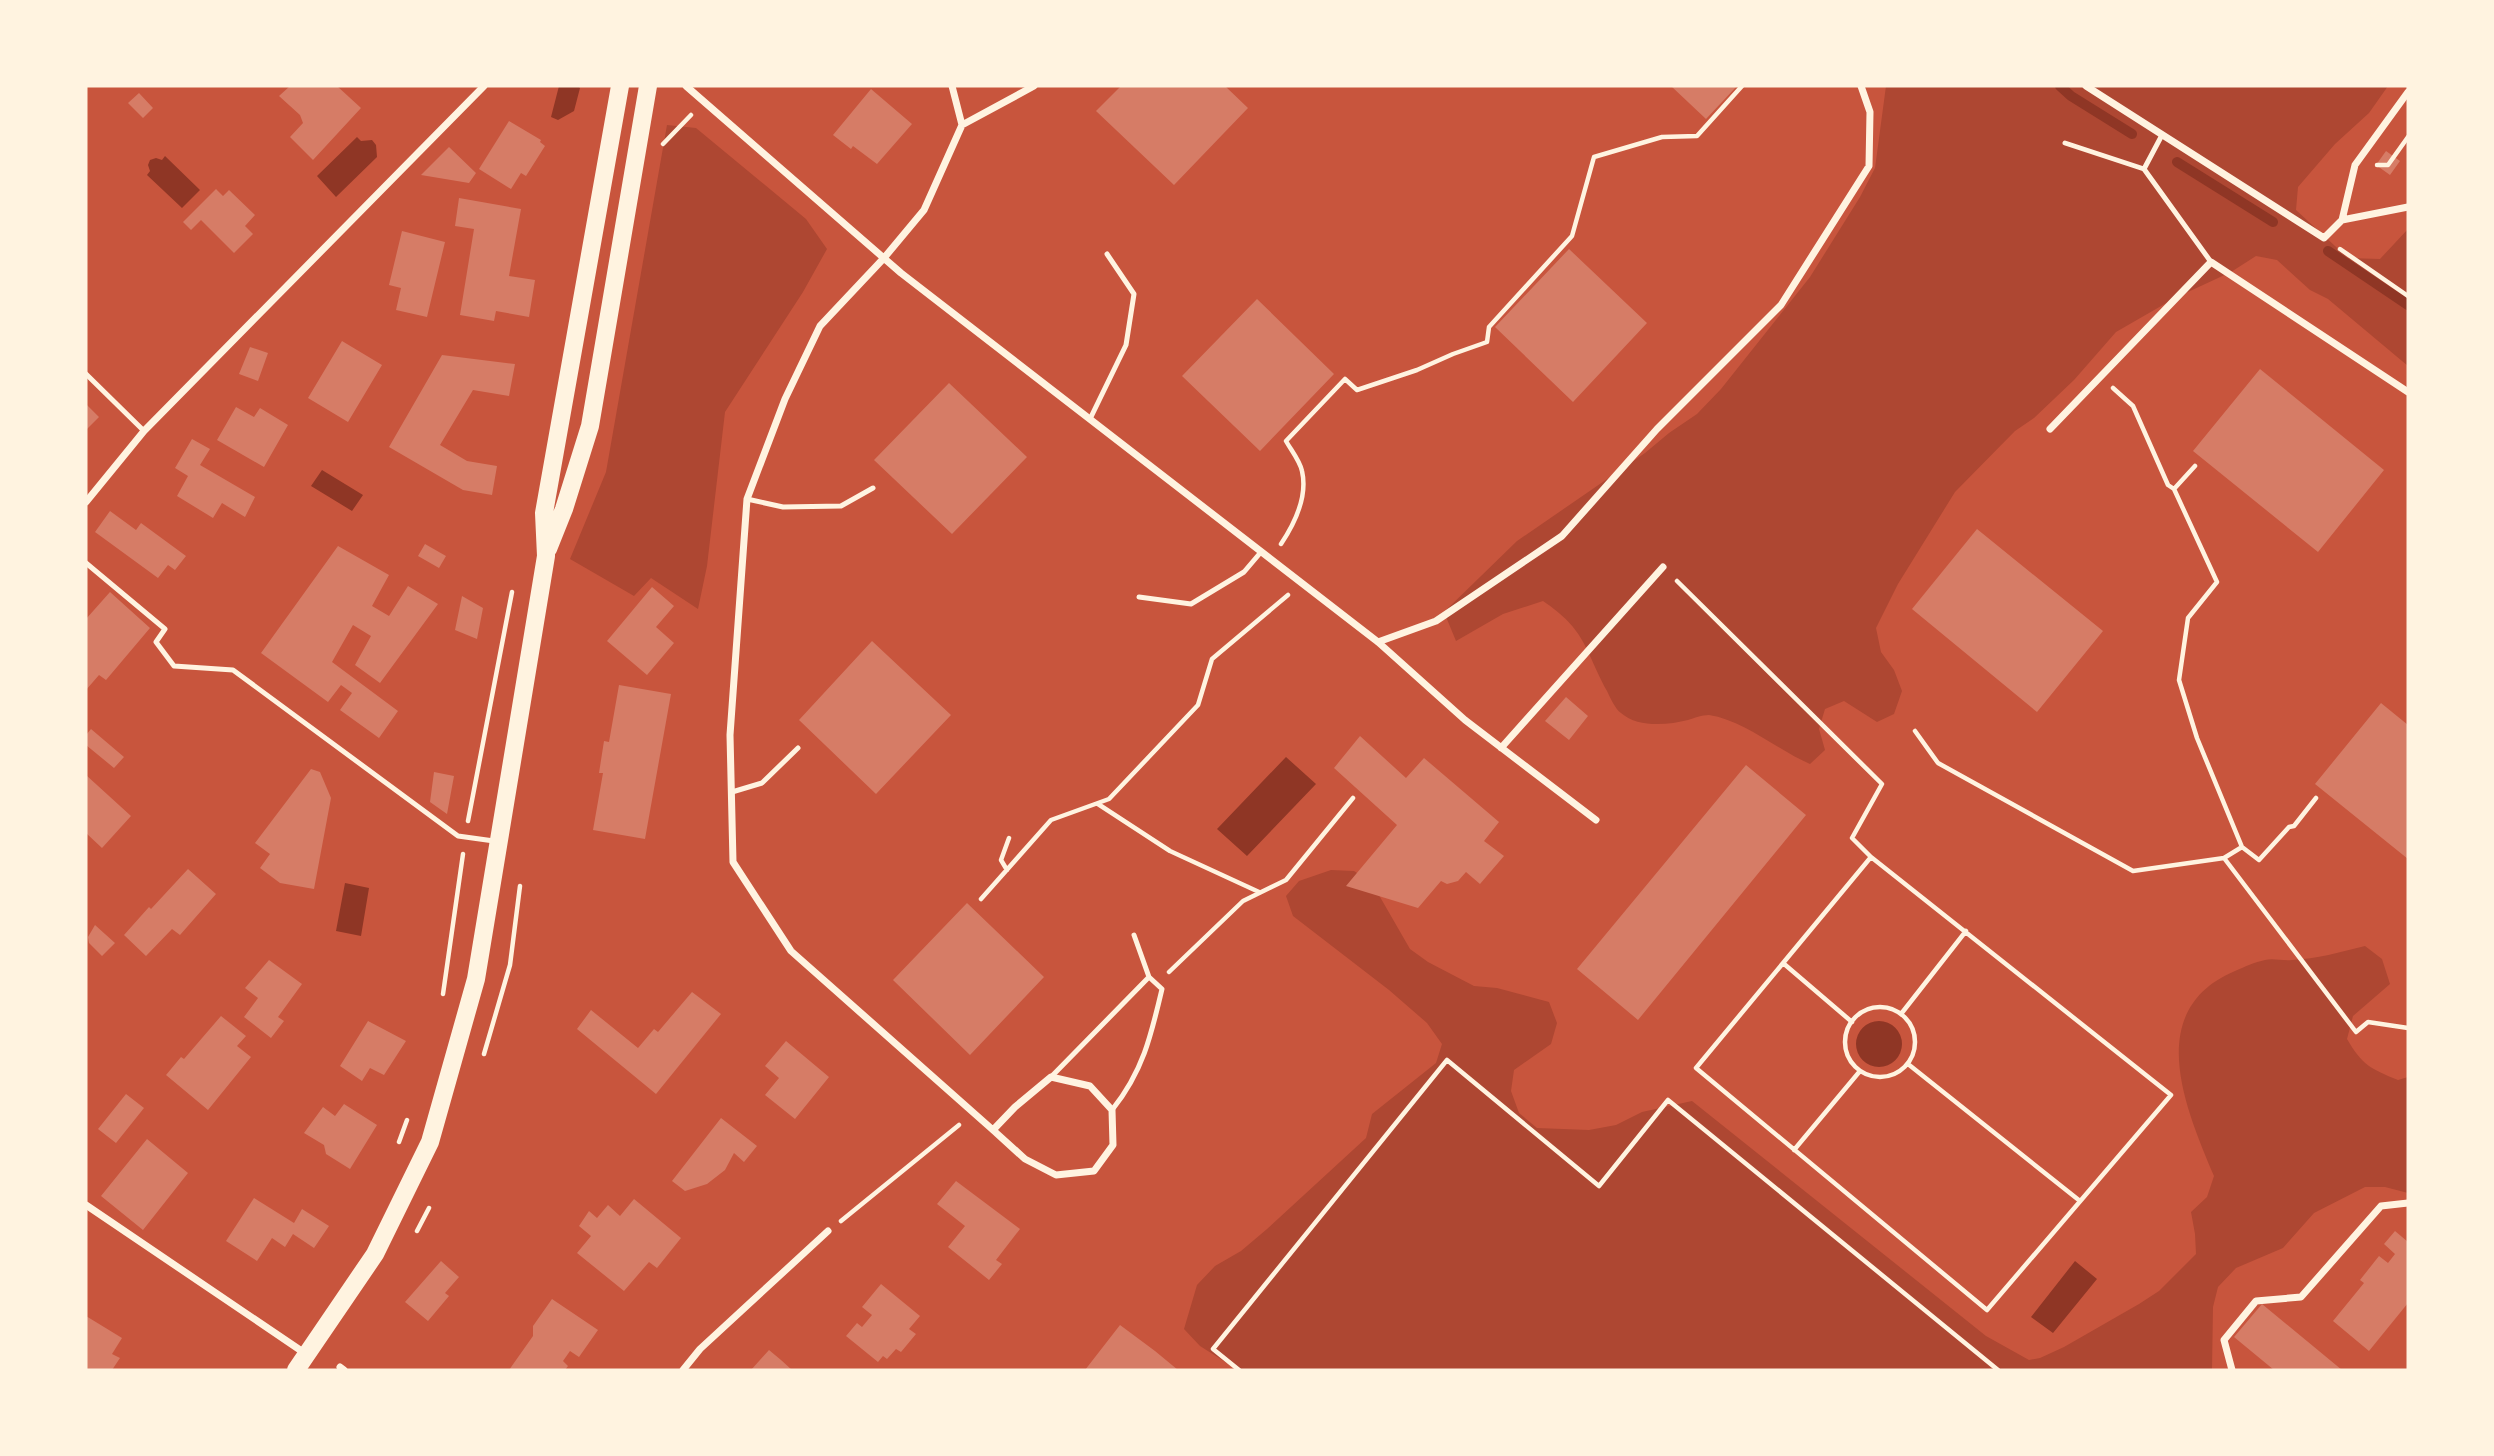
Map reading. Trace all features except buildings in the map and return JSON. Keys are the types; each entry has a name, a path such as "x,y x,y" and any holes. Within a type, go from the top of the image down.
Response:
{"main road":[{"path":"546,556 544,513 620,86"},
{"path":"296,1370 375,1254 430,1142 476,979 546,556 590,426 648,86"}],"street":[{"path":"86,502 144,430 484,86"},
{"path":"687,86 884,258 1377,642 1465,720 1596,820"},
{"path":"952,86 962,125"},
{"path":"993,1130 1015,1107 1051,1077 1090,1086 1112,1110 1113,1145 1094,1171 1056,1175 1025,1159 791,951 733,862 730,734 747,499 785,398 820,326 884,258 924,210 962,125 1034,86"},
{"path":"1377,642 1436,621 1562,536 1657,429 1781,305 1869,166 1870,112 1861,86"},
{"path":"2086,86 2324,238 2343,220 2408,206"},
{"path":"2343,220 2355,165 2408,92"},
{"path":"2050,429 2211,262 2408,392"},
{"path":"1501,748 1663,567"},
{"path":"2232,1370 2224,1340 2256,1301 2301,1297 2381,1206 2408,1203"},
{"path":"86,1205 306,1354"},
{"path":"683,1370 700,1349 828,1231"}],"lane":[{"path":"2144,169 2162,135"},
{"path":"2065,143 2144,169 2211,262"},
{"path":"1090,419 1126,345 1134,294 1107,254"},
{"path":"86,374 144,430"},
{"path":"747,499 783,507 841,506 873,488"},
{"path":"1139,597 1191,604 1244,572 1261,552"},
{"path":"86,563 165,629 156,642 174,666 233,670 458,836 499,841"},
{"path":"732,792 762,783 798,748"},
{"path":"1112,1110 1128,1089 1149,1043 1162,989 1149,977 1134,935"},
{"path":"1051,1077 1149,977"}],"path":[{"path":"1270,559 1289,532 1304,498 1302,469 1286,441 1345,379 1357,390 1418,370 1487,342 1489,327 1573,236 1594,157 1662,137 1697,136 1742,86"},
{"path":"655,151 676,133 704,100"},
{"path":"2324,238 2408,296"},
{"path":"2100,376 2133,407 2168,485 2175,489 2217,582 2188,618 2179,680 2197,738 2242,847 2259,860 2294,826 2316,797"},
{"path":"2175,489 2195,466"},
{"path":"1663,567 1882,784 1852,838 1871,857 2171,1094 1987,1310 1696,1068 1871,857"},
{"path":"981,899 1051,820 1109,799 1198,705 1212,659 1302,583"},
{"path":"443,997 466,836 512,589"},
{"path":"1915,731 1938,764 2133,871 2224,858 2242,847"},
{"path":"1162,989 1168,974 1243,901 1286,880 1353,798"},
{"path":"1097,804 1170,851 1259,892"},
{"path":"1007,870 1001,860 1009,838"},
{"path":"2224,858 2356,1032 2368,1022 2408,1028"},
{"path":"1901,1014 1966,931"},
{"path":"1783,963 1852,1022"},
{"path":"1869,1009 1891,1009 1901,1014 1914,1031 1913,1054 1908,1064 1891,1076 1870,1076 1860,1071 1847,1054 1847,1031 1852,1022 1869,1009"},
{"path":"1239,1370 1213,1349 1447,1060 1599,1186 1668,1100 1998,1370"},
{"path":"1908,1064 2080,1201"},
{"path":"1794,1150 1860,1071"},
{"path":"397,1147 411,1111"},
{"path":"828,1231 974,1114"}],"shaded area":[{"path":"559,86 580,88 574,111 558,120 551,117"},
{"path":"1886,86 2388,86 2369,113 2335,144 2298,187 2296,210 2348,258 2380,259 2408,229 2408,366 2328,299 2310,290 2277,260 2256,256 2231,272 2175,298 2116,332 2074,380 2034,418 2015,431 1955,492 1898,584 1876,628 1881,652 1894,670 1902,691 1894,714 1877,722 1844,701 1825,709 1819,729 1825,750 1810,764 1722,718 1706,715 1680,722 1653,724 1628,718 1615,706 1576,631 1543,601 1503,614 1456,641 1444,612 1517,541 1697,414 1721,389 1810,277 1875,168"},
{"path":"667,125 696,128 806,219 827,249 803,292 725,412 707,566 698,609 651,578 634,596 570,559 606,472"},
{"path":"357,137 361,141 372,140 376,145 377,157 336,197 317,176"},
{"path":"165,156 200,190 182,208 147,175 150,171 150,160 162,160"},
{"path":"322,470 363,495 352,511 311,486"},
{"path":"1286,757 1316,784 1247,856 1217,829"},
{"path":"1331,870 1354,871 1372,883 1410,949 1428,962 1474,986 1497,988 1549,1002 1557,1023 1551,1044 1514,1070 1511,1091 1519,1113 1537,1128 1589,1130 1616,1125 1642,1112 1692,1101 1986,1336 2029,1360 2064,1347 2139,1304 2159,1291 2196,1254 2191,1212 2207,1197 2214,1176 2192,1120 2184,1091 2179,1062 2180,1035 2189,1010 2206,988 2238,969 2265,960 2310,958 2365,946 2382,959 2390,984 2353,1016 2347,1039 2358,1055 2374,1069 2398,1080 2408,1077 2408,1193 2385,1187 2365,1187 2314,1213 2283,1248 2236,1268 2218,1287 2213,1307 2212,1370 1238,1370 1200,1346 1184,1329 1197,1285 1215,1266 1241,1251 1267,1229 1366,1138 1372,1114 1436,1063 1442,1044 1427,1023 1389,990 1293,916 1286,896 1299,881"},
{"path":"345,883 369,888 361,936 336,931"},
{"path":"1879,1021 1895,1028 1902,1044 1895,1060 1879,1067 1863,1060 1856,1044 1863,1028"},
{"path":"2075,1261 2097,1279 2053,1333 2031,1317"}],"waterway":[{"path":"2060,86 2071,96 2132,134"},
{"path":"2177,162 2273,222"},
{"path":"2328,251 2408,305"}]}
